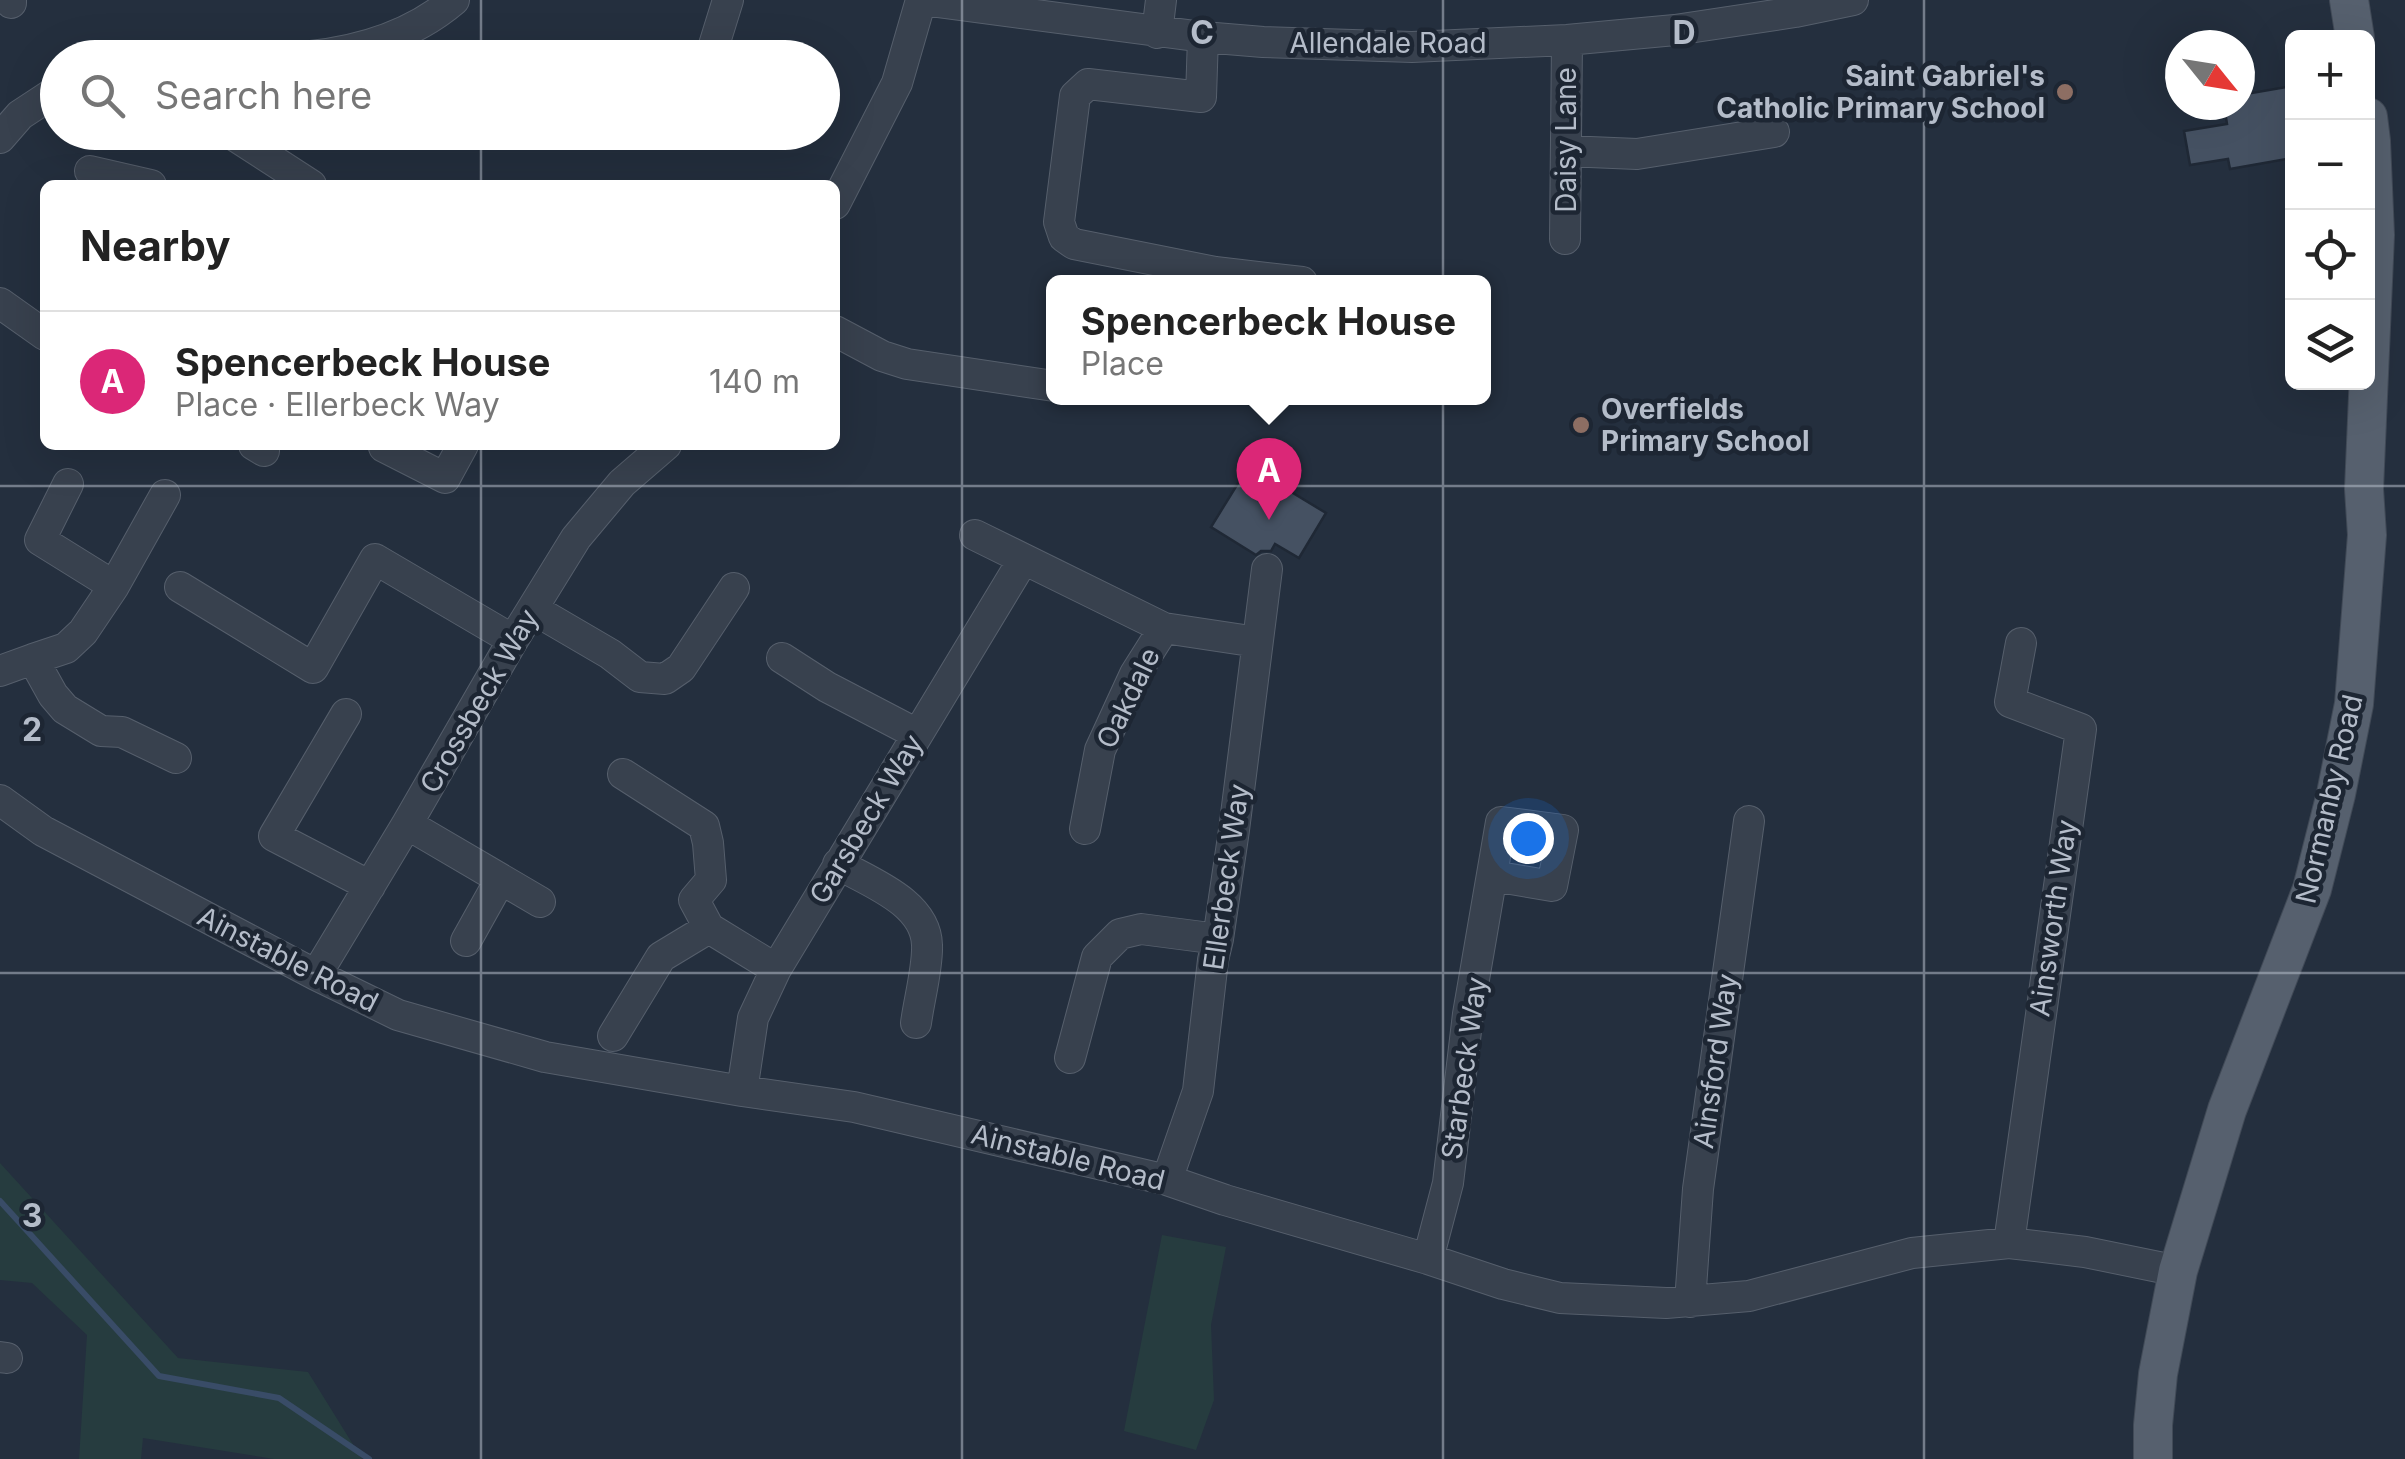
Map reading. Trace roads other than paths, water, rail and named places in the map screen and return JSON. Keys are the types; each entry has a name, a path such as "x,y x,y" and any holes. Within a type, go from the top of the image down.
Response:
{"main road":[{"path":"2348,0 2354,30"},
{"name":"Normanby Road","path":"2153,1459 2158,1374 2178,1271 2227,1110 2312,889 2354,704 2367,535 2364,489 2375,235 2368,120"}],"street":[{"path":"382,40 412,27 454,0"},
{"path":"716,40 728,0"},
{"path":"840,194 898,83 921,0"},
{"name":"Allendale Road","path":"921,0 1158,33 1262,42 1412,47 1567,40 1675,30 1853,0"},
{"path":"1158,33 1161,0"},
{"path":"1203,37 1200,97 1088,84 1075,96 1059,222 1064,237 1074,244 1250,275"},
{"name":"Daisy Lane","path":"1566,239 1567,40"},
{"path":"0,138 20,115 40,102"},
{"path":"1566,152 1637,154 1774,132"},
{"path":"253,150 294,180"},
{"path":"90,171 129,180"},
{"path":"0,303 40,331"},
{"path":"840,334 882,356 907,364 1046,385"},
{"path":"390,450 445,478 460,450"},
{"name":"Crossbeck Way","path":"316,976 576,538 622,483 660,450"},
{"path":"68,484 40,540 114,586"},
{"path":"0,672 66,648 83,632 166,495"},
{"path":"975,536 1164,628 1257,642"},
{"path":"180,586 313,668 375,559 513,640"},
{"name":"Garsbeck Way","path":"742,1091 753,1018 776,969 1023,560"},
{"name":"Ellerbeck Way","path":"1168,1180 1198,1092 1266,569"},
{"path":"533,609 610,654 640,677 664,679 682,668 734,588"},
{"name":"Oakdale","path":"1085,829 1100,750 1135,674 1164,628"},
{"name":"Ainsworth Way","path":"2009,1243 2081,729 2010,702 2022,643"},
{"path":"782,658 827,687 917,734"},
{"path":"33,659 65,708 101,731 122,732 176,758"},
{"path":"346,714 274,836 370,886"},
{"path":"623,774 704,826 711,880 694,900 709,928 776,969"},
{"name":"Ainstable Road","path":"0,800 43,832 398,1015 545,1058 854,1107 1168,1180 1560,1298 1690,1302 1748,1296 1912,1252 2009,1243 2084,1252 2178,1271"},
{"name":"Ainsford Way","path":"1690,1302 1698,1189 1749,822"},
{"path":"407,824 540,902"},
{"path":"838,864 906,904 922,924 927,944 916,1023"},
{"name":"Starbeck Way","path":"1428,1258 1448,1183 1468,1014 1493,876"},
{"path":"466,941 500,880"},
{"path":"613,1036 661,957 709,928"},
{"path":"1070,1058 1097,957 1120,934 1141,929 1218,939"}],"waterway":[{"path":"0,1201 159,1376 279,1398 369,1459"}],"place":[{"name":"Saint Gabriel's Catholic Primary School","path":"2065,92"},
{"name":"Overfields Primary School","path":"1581,425"},
{"name":"Spencerbeck House","path":"1269,520"}]}
